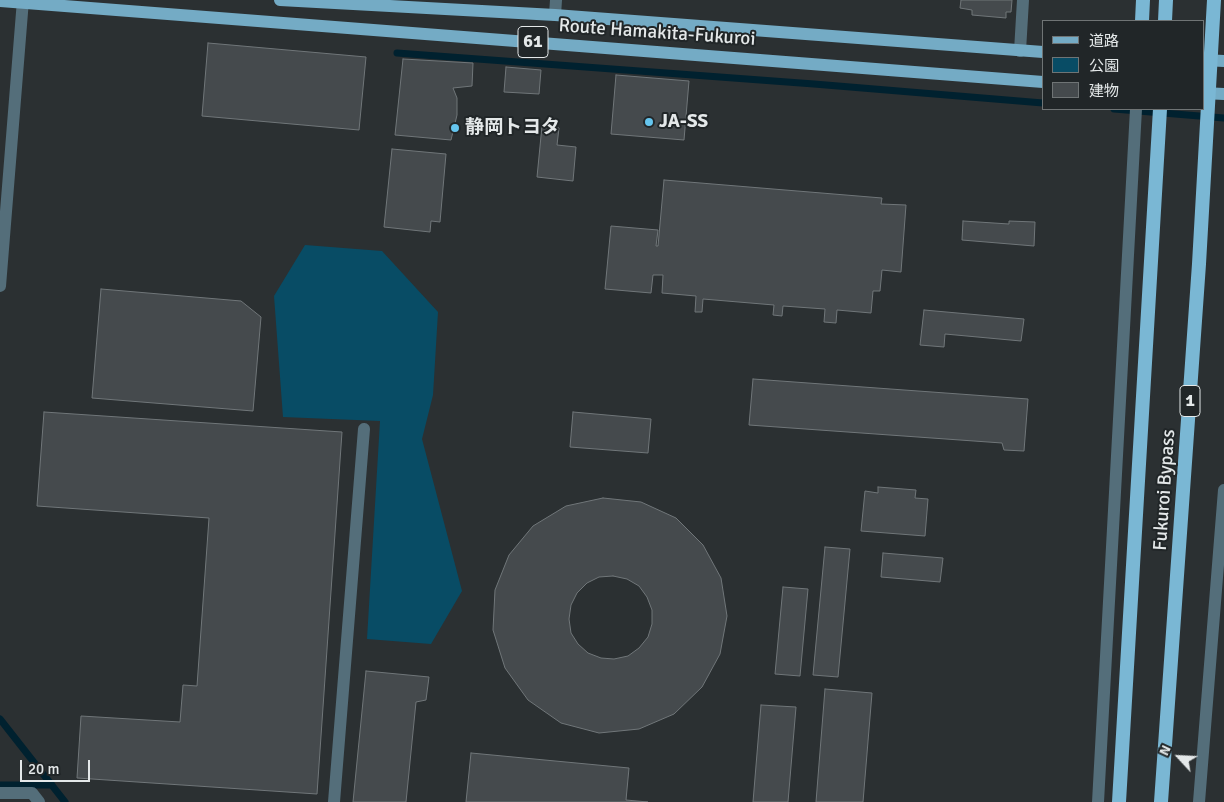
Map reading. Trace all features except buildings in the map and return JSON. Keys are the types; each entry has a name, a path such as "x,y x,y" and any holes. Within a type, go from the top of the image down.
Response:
{"highway":[{"path":"1142,20 1143,0"},
{"path":"1165,20 1166,0"},
{"name":"Fukuroi Bypass","path":"1161,802 1200,264 1214,0"},
{"name":"Fukuroi Bypass","path":"1119,802 1160,110"}],"main road":[{"name":"Route Hamakita-Fukuroi","path":"280,0 555,15 1042,52"},
{"name":"Route Hamakita-Fukuroi","path":"0,1 23,1 1042,82"},
{"path":"1204,60 1224,61"},
{"path":"1204,93 1224,94"}],"street":[{"path":"555,15 556,0"},
{"path":"1020,51 1023,0"},
{"path":"0,286 23,1"},
{"path":"1098,802 1136,110"},
{"path":"334,802 364,429"},
{"path":"1198,802 1224,490"},
{"path":"0,793 32,793 39,802"}],"green space":[{"path":"305,245 382,251 438,312 433,395 422,439 462,591 431,644 367,639 380,421 283,417 274,296"}],"waterway":[{"path":"397,53 1042,103"},
{"path":"1126,110 1224,118"},
{"path":"0,719 65,802"},
{"path":"0,785 52,785"}],"place":[{"name":"JA-SS","path":"649,122"},
{"name":"静岡トヨタ","path":"455,128"}]}
